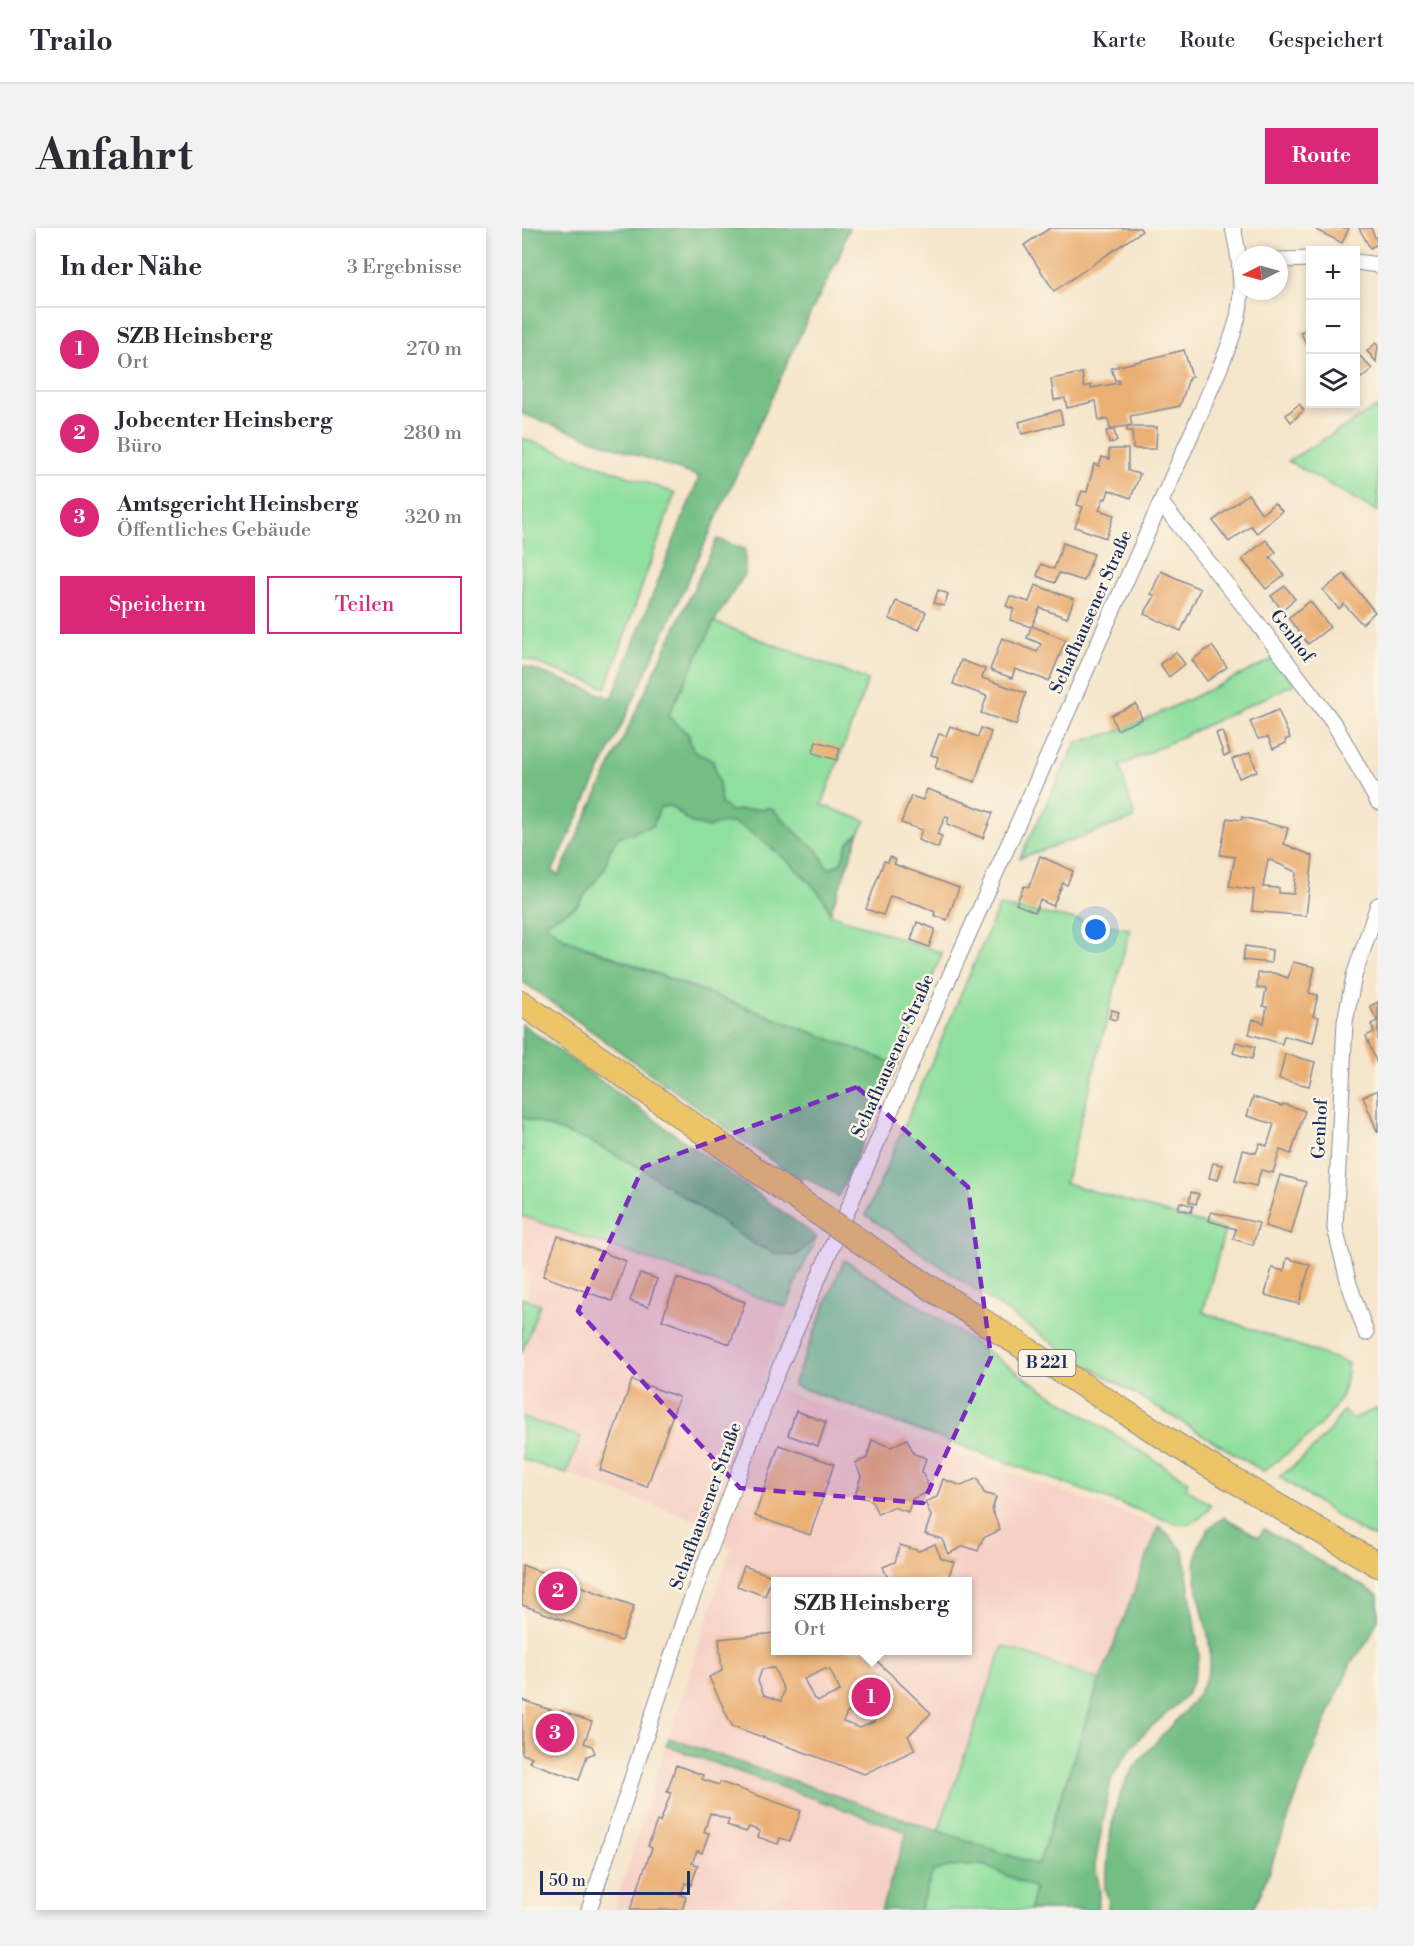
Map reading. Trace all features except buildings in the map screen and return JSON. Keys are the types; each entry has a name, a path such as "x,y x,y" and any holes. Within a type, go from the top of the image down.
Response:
{"main road":[{"name":"B 221","path":"522,1003 790,1194 892,1263 1203,1462 1378,1565"}],"street":[{"name":"Schafhausener Straße","path":"1233,228 1238,246"},
{"path":"1288,260 1306,259"},
{"path":"1360,262 1378,265"},
{"name":"Schafhausener Straße","path":"589,1910 686,1616 773,1383 916,1052 1202,410 1237,323 1239,300"},
{"name":"Genhof","path":"1161,503 1255,620 1335,725 1378,802"},
{"name":"Genhof","path":"1366,1333 1349,1284 1335,1228 1345,1022 1354,976 1374,928 1378,905"}],"highlighted area":[{"path":"857,1087 968,1187 991,1357 923,1503 740,1488 578,1311 643,1167"}],"shaded area":[{"path":"522,1217 787,1307 761,1383 1159,1526 1100,1680 1003,1646 938,1831 669,1738 730,1549 704,1523 566,1474 581,1437 522,1417 522,1353 528,1336 527,1268 522,1265"},
{"path":"666,1746 907,1832 881,1910 614,1909"}],"green space":[{"path":"522,228 849,228 838,259 808,318 552,872 559,875 717,539 745,549 745,574 717,617 668,716 688,734 693,751 713,761 719,783 721,804 731,811 771,808 818,851 828,869 841,863 848,843 859,833 830,914 823,899 805,878 751,833 730,823 721,823 708,828 690,822 671,806 660,807 653,826 618,837 609,852 605,868 576,907 545,923 564,939 898,1065 838,1197 805,1177 797,1179 522,981 522,665 612,698 699,477 522,414"},
{"path":"1378,406 1378,512 1288,461"},
{"path":"522,438 675,493 606,688 522,658"},
{"path":"714,622 868,680 822,805 866,821 859,833 848,843 841,863 828,869 818,851 771,808 731,811 721,804 719,783 693,752 688,734 668,716"},
{"path":"1276,658 1294,684 1120,766 1135,818 1020,858 1076,743 1143,721"},
{"path":"670,806 690,822 708,828 724,823 734,823 755,835 806,878 827,905 830,914 942,953 898,1065 564,938 544,923 576,907 605,868 609,852 618,837 631,832 660,807"},
{"path":"999,906 1130,929 1065,1183 1225,1230 1203,1312 1348,1363 1343,1391 1332,1411 1305,1439 1263,1471 1072,1356 866,1215"},
{"path":"522,1024 817,1237 795,1256 777,1254 754,1244 644,1170 591,1142 522,1117"},
{"path":"522,1117 591,1142 644,1170 754,1244 777,1254 795,1256 817,1237 787,1307 522,1216"},
{"path":"844,1260 1188,1481 1186,1488 1211,1505 1198,1520 1179,1525 793,1385"},
{"path":"522,1298 540,1304 522,1353"},
{"path":"1378,1408 1378,1539 1359,1530 1279,1477 1315,1447 1344,1410 1352,1419"},
{"path":"522,1417 581,1437 566,1474 522,1459"},
{"path":"1224,1517 1259,1537 1264,1529 1378,1595 1378,1619 1368,1641 1351,1663 1317,1741 1261,1893 1252,1910 1107,1910 1109,1901 1105,1884 1110,1836 1121,1792 1134,1767 1195,1698 1204,1683 1209,1668 1208,1633 1199,1598 1195,1563 1199,1547 1207,1531"},
{"path":"1159,1526 1184,1553 1199,1655 1193,1681 1185,1697 1140,1737 1111,1780 1095,1865 1100,1891 1097,1910 1030,1910 1035,1888 983,1865 948,1867 933,1871 919,1910 881,1910 907,1832 666,1746 669,1738 1038,1865 1100,1680"},
{"path":"1003,1646 1100,1680 1038,1865 938,1831"},
{"path":"983,1865 1035,1888 1030,1910 919,1910 933,1871 948,1867"}],"place":[{"name":"Jobcenter Heinsberg","path":"558,1591"},
{"name":"SZB Heinsberg","path":"871,1697"},
{"name":"Amtsgericht Heinsberg","path":"555,1733"}]}
